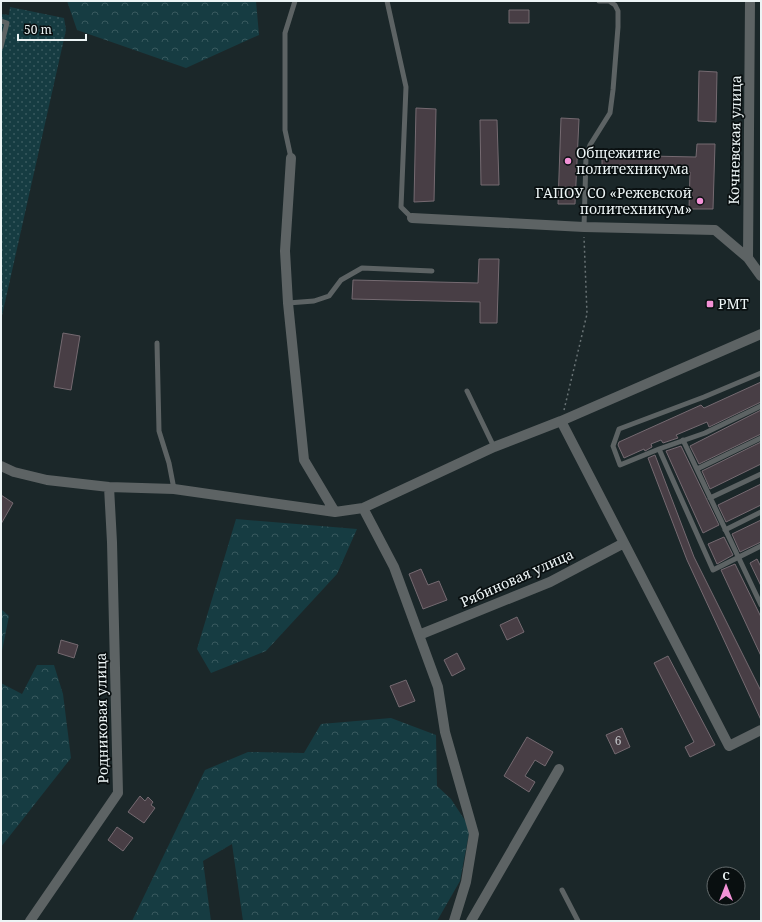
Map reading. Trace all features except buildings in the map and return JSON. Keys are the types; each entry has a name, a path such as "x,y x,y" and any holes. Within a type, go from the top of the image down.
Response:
{"street":[{"name":"Кочневская улица","path":"748,258 750,1"},
{"path":"291,158 285,251 288,303 304,460 335,512"},
{"path":"412,218 584,227 715,230 748,258 761,276"},
{"path":"1,466 14,472 48,480 109,487 174,489 335,512 364,508 494,447 561,421 761,334"},
{"path":"561,421 729,746 761,730"},
{"name":"Родниковая улица","path":"30,921 118,793 112,542 109,487"},
{"path":"364,508 394,567 438,688 445,732 474,834 466,882 454,921"},
{"name":"Рябиновая улица","path":"419,635 550,582 624,543"},
{"path":"471,921 559,769"}],"lane":[{"path":"291,158 285,130 285,33 295,1"},
{"path":"387,1 406,87 401,207 412,218"},
{"path":"584,227 586,157 590,145 610,113 618,27 618,11 615,5 609,1 599,1"},
{"path":"1,21 7,22 1,47"},
{"path":"288,303 314,300 329,296 341,280 362,268 432,271"},
{"path":"157,343 160,431 169,463 174,489"},
{"path":"761,373 704,397 619,429 613,446 620,465 659,449 705,433 761,406"},
{"path":"467,391 494,447"},
{"path":"697,469 761,438"},
{"path":"683,440 761,605"},
{"path":"659,449 713,570 761,546"},
{"path":"710,498 761,474"},
{"path":"725,530 761,512"},
{"path":"562,890 578,921"}],"path":[{"path":"561,421 587,314 584,227"}],"green space":[{"path":"67,1 256,1 259,35 186,68 77,30"},
{"path":"10,7 64,18 66,30 1,320 1,14 9,15"},
{"path":"236,519 357,529 337,574 266,651 211,673 197,649"},
{"path":"1,609 9,616 1,656"},
{"path":"37,665 54,665 63,694 71,758 1,847 1,683 22,694"},
{"path":"391,718 436,735 437,786 451,799 470,828 460,881 437,921 243,921 232,844 203,861 211,921 132,921 205,770 248,752 304,753 321,724"}],"place":[{"name":"Общежитие политехникума","path":"568,161"},
{"name":"ГАПОУ СО «Режевской политехникум»","path":"700,201"},
{"name":"РМТ","path":"710,304"}]}
